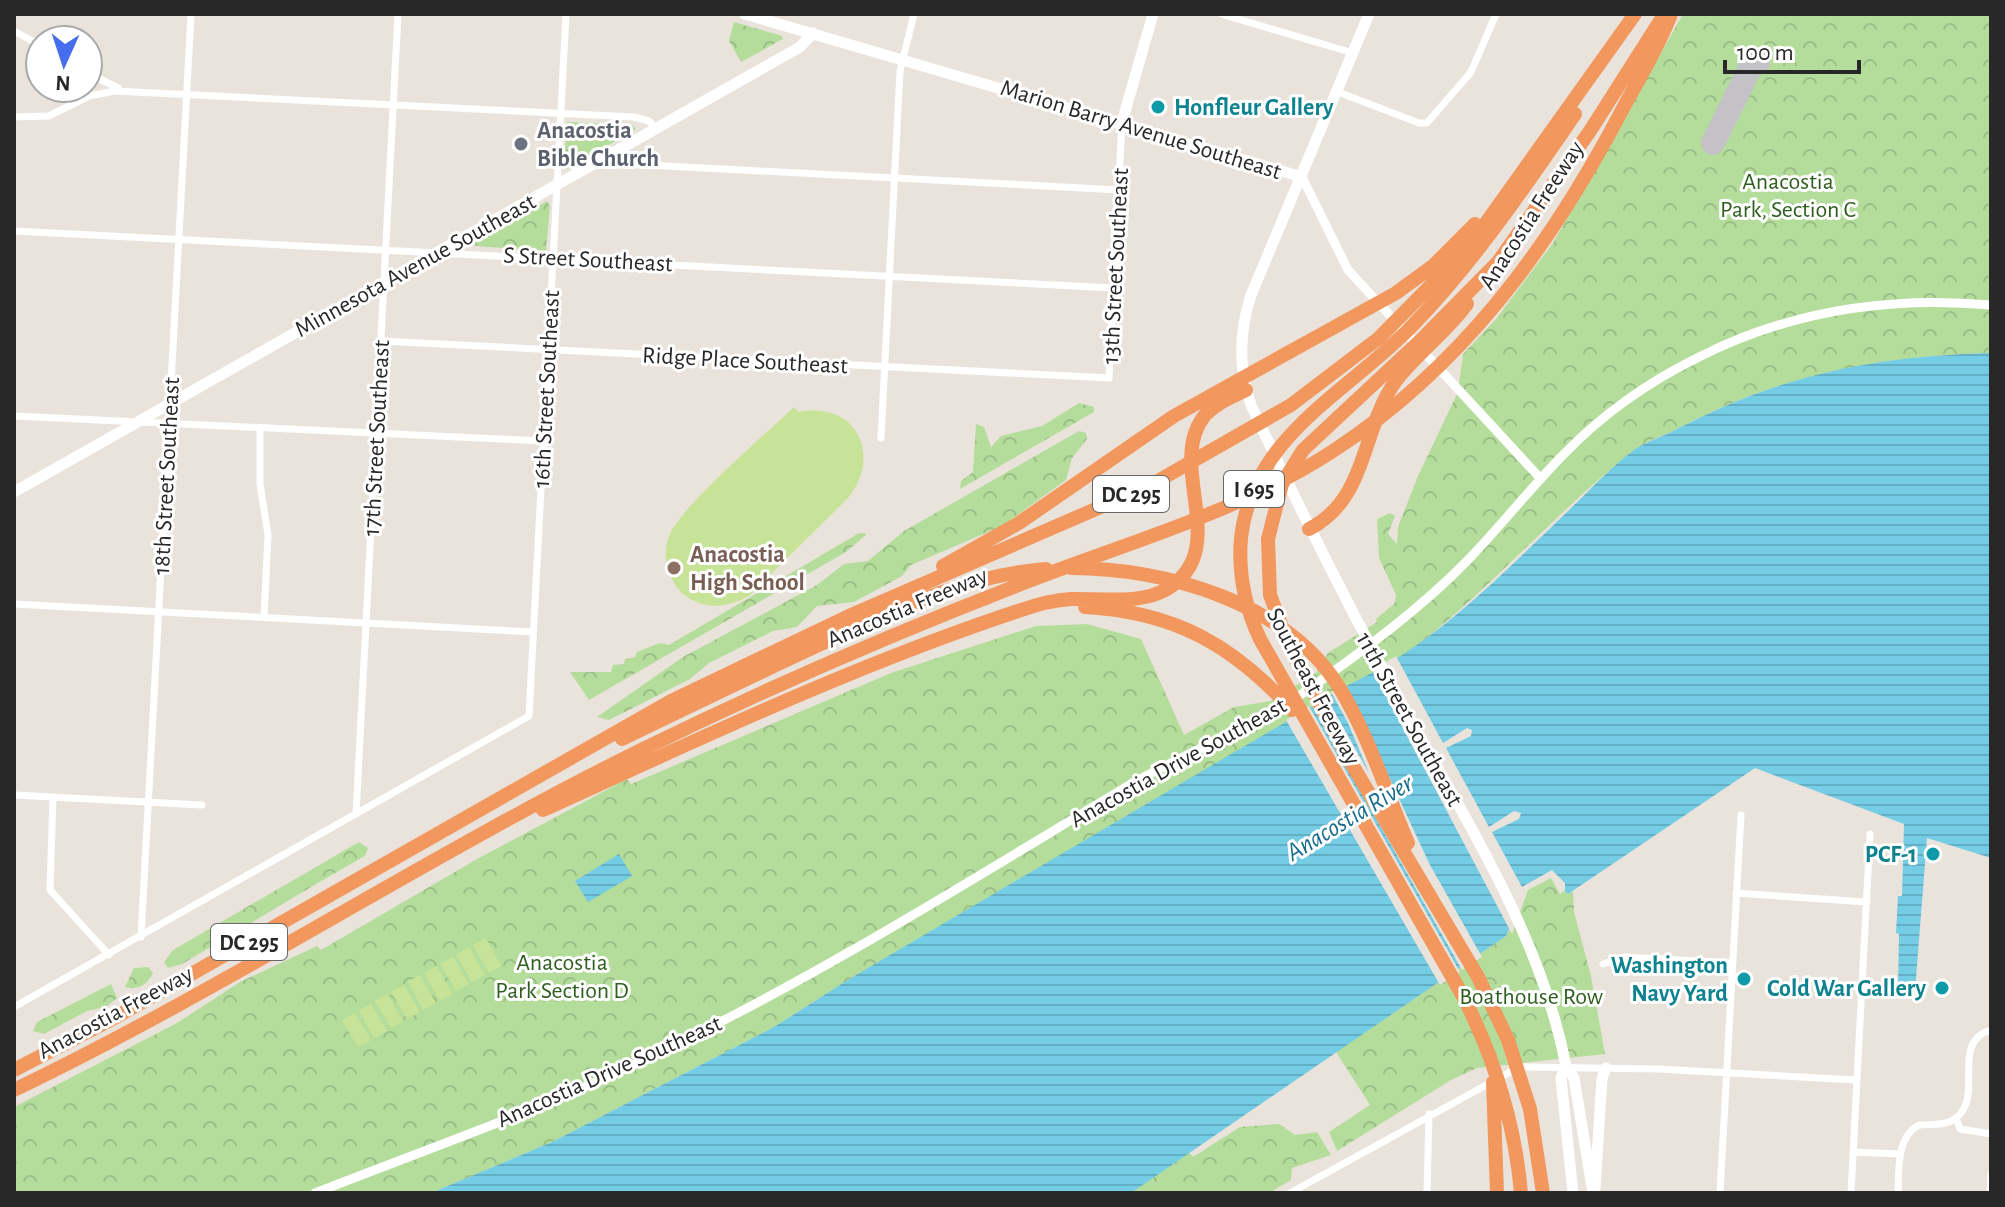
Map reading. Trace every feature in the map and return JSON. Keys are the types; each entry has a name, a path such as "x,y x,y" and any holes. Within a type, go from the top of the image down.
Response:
{"highway":[{"name":"Anacostia Freeway","path":"14,1070 116,1017 671,701 849,616 1089,513 1187,466 1297,401 1408,321 1483,227 1635,14"},
{"path":"1408,321 1485,243 1641,14"},
{"name":"Southeast Freeway","path":"1545,1193 1523,1083 1512,1051 1478,977 1305,677 1280,626 1269,587 1268,539 1279,491 1294,463 1313,438 1423,338 1498,262 1590,131 1665,14"},
{"name":"Anacostia Freeway","path":"14,1090 153,1018 422,865 687,728 967,605 1201,518 1275,484 1359,433 1411,393 1458,349 1507,294 1550,235 1594,163 1671,14"},
{"path":"422,865 748,717 990,620 1052,601 1150,596 1174,584 1189,568 1197,547 1193,444 1198,427 1207,413 1247,390 1433,266 1508,189"},
{"path":"1309,529 1347,496 1389,394 1410,367 1439,339 1498,262"},
{"name":"Southeast Freeway","path":"1393,334 1283,440 1269,458 1251,497 1241,544 1244,593 1282,691 1307,726 1459,989 1491,1058 1498,1091"},
{"path":"849,616 1019,523 1158,426 1247,390"},
{"path":"482,808 744,679 955,587 1001,575 1062,568 1150,576 1197,589 1242,607 1290,635 1320,662 1351,709 1431,896"},
{"path":"990,620 1061,607 1110,609 1150,616 1195,632 1230,651 1282,691"},
{"path":"1497,1193 1498,1091"},
{"path":"1498,1091 1516,1148 1521,1193"}],"main road":[{"name":"Marion Barry Avenue Southeast","path":"745,14 1302,177"},
{"name":"13th Street Southeast","path":"1122,122 1153,14"},
{"path":"1247,390 1241,351 1244,320 1256,284 1369,14"},
{"name":"Minnesota Avenue Southeast","path":"14,492 800,47 813,33"},
{"name":"11th Street Southeast","path":"1247,390 1309,529 1487,858 1537,964 1566,1066 1574,1078 1593,1193"},
{"name":"11th Street Southeast","path":"1566,1066 1561,1078 1573,1193"},
{"path":"1593,1193 1597,1180 1602,1079 1606,1068"}],"street":[{"name":"18th Street Southeast","path":"141,937 191,14"},
{"name":"17th Street Southeast","path":"356,814 398,14"},
{"name":"16th Street Southeast","path":"356,814 529,716 566,14"},
{"path":"881,438 902,59 914,14"},
{"path":"1221,14 1353,53"},
{"path":"1338,92 1427,123 1471,72 1496,14"},
{"path":"104,82 132,91"},
{"path":"14,117 39,118 101,93 132,91 639,118 656,128"},
{"path":"69,108 70,104"},
{"name":"13th Street Southeast","path":"1109,378 1122,122"},
{"path":"611,154 628,164 1120,190"},
{"name":"Marion Barry Avenue Southeast","path":"1302,177 1348,270 1541,479"},
{"name":"S Street Southeast","path":"14,231 1114,288"},
{"name":"Anacostia Drive Southeast","path":"315,1193 564,1096 718,1023 827,964 1143,776 1278,707 1356,654 1439,588 1572,446 1635,395 1699,357 1742,338 1809,316 1861,306 1922,302 1991,305"},
{"name":"Ridge Place Southeast","path":"381,341 1109,378"},
{"path":"14,416 543,441"},
{"path":"260,429 259,473 268,535 264,617"},
{"path":"14,604 533,632"},
{"path":"14,795 202,805"},
{"path":"53,797 50,890 109,955"},
{"path":"14,1006 356,814"},
{"path":"1720,1193 1741,815"},
{"path":"1851,1193 1870,834"},
{"path":"1736,893 1867,902"},
{"path":"1603,964 1624,957 1732,963"},
{"path":"1991,1030 1979,1035 1971,1047 1966,1099 1956,1118 1960,1129 1991,1134"},
{"path":"1290,1193 1513,1069 1566,1066 1856,1080"},
{"path":"1427,1193 1429,1114"},
{"path":"1898,1193 1900,1154 1913,1128 1956,1118"},
{"path":"1853,1152 1900,1154"},
{"path":"1990,1193 1991,1174"}],"green space":[{"path":"1683,14 1991,14 1991,353 1870,364 1793,382 1718,409 1644,444 1602,477 1457,612 1396,661 851,978 774,1027 552,1142 431,1193 14,1193 14,1107 177,1023 240,982 317,946 321,950 477,859 627,779 631,784 891,673 1036,626 1087,624 1141,639 1184,735 1234,707 1271,701 1316,673 1328,653 1377,622 1376,619 1395,603 1396,595 1379,558 1377,519 1390,513 1395,516 1388,534 1397,544 1398,527 1418,476 1458,392 1463,354 1496,319 1553,243"},
{"path":"734,22 782,36 783,39 741,62 729,41"},
{"path":"567,122 632,125 636,129 568,169 564,165"},
{"path":"547,201 550,206 546,251 475,246 476,240"},
{"path":"1079,403 1094,407 1094,412 960,489 961,481 973,472 976,424 984,427 991,447 1001,436 1042,426"},
{"path":"794,407 799,412 819,411 836,415 849,423 863,449 858,482 848,498 750,595 721,605 706,605 692,600 678,588 669,572 666,554 669,536 707,489"},
{"path":"1079,431 1086,433 1087,439 1072,458 1066,480 1002,526 911,565 902,576 854,602 817,606 797,627 773,631 709,663 690,679 609,720 597,717 683,657 817,585 844,564 868,561 904,531"},
{"path":"859,533 867,534 846,552 589,700 570,672 611,672 613,665 624,664 625,659 635,657 637,652 660,643 669,645"},
{"path":"359,842 368,848 365,856 182,964 168,968 164,962 173,950"},
{"name":"Boathouse Row","path":"1547,873 1568,894 1573,891 1574,912 1591,976 1605,1054 1477,1068 1451,1080 1337,1151 1329,1132 1370,1105 1336,1052 1206,1140 1506,936 1529,885"},
{"path":"486,938 501,966 489,973 473,945"},
{"path":"469,947 485,975 472,982 456,955"},
{"path":"453,957 469,984 456,991 440,964"},
{"path":"437,966 452,994 440,1001 424,973"},
{"path":"148,967 153,973 145,983 134,988 125,987 134,968"},
{"path":"420,975 436,1003 423,1010 408,982"},
{"path":"111,984 117,998 106,1007 87,1011 44,1034 33,1031 37,1022"},
{"path":"404,985 420,1012 407,1019 391,992"},
{"path":"388,994 403,1021 391,1028 375,1001"},
{"path":"371,1004 387,1031 374,1038 359,1011"},
{"path":"355,1013 371,1040 358,1047 342,1020"},
{"path":"1279,1124 1295,1135 1317,1132 1331,1155 1292,1168 1291,1180 1269,1193 1131,1193 1189,1152 1193,1157 1240,1127"}],"water":[{"name":"Anacostia River","path":"1991,353 1991,858 1927,838 1915,991 1898,990 1899,934 1896,933 1898,896 1902,896 1904,824 1755,768 1568,894 1548,874 1529,885 1506,936 1131,1193 431,1193 552,1142 774,1027 851,978 1381,668 1410,650 1465,607 1608,472 1644,444 1753,395 1829,372 1907,359"},
{"path":"619,854 632,876 588,902 575,881"}],"pier":[{"path":"1396,656 1443,743 1467,728 1472,730 1471,736 1446,748 1489,827 1514,811 1521,813 1519,819 1492,832 1522,887 1552,870 1565,883 1565,890 1560,894 1551,878 1528,890 1512,934 1372,670"},
{"path":"1345,683 1430,865 1482,957 1462,970 1311,704 1325,695 1369,773 1331,692"},
{"path":"1309,706 1460,972 1440,985 1286,720"}],"taxiway":[{"path":"1713,143 1750,68 1758,62"}],"place":[{"name":"Honfleur Gallery","path":"1158,107"},
{"name":"Anacostia Bible Church","path":"521,144"},
{"name":"Anacostia High School","path":"674,568"},
{"name":"PCF-1","path":"1933,854"},
{"name":"Washington Navy Yard","path":"1744,979"},
{"name":"Cold War Gallery","path":"1942,988"}],"park label":[{"name":"Anacostia Park, Section C","path":"1788,195"},
{"name":"Anacostia Park Section D","path":"562,976"}]}
